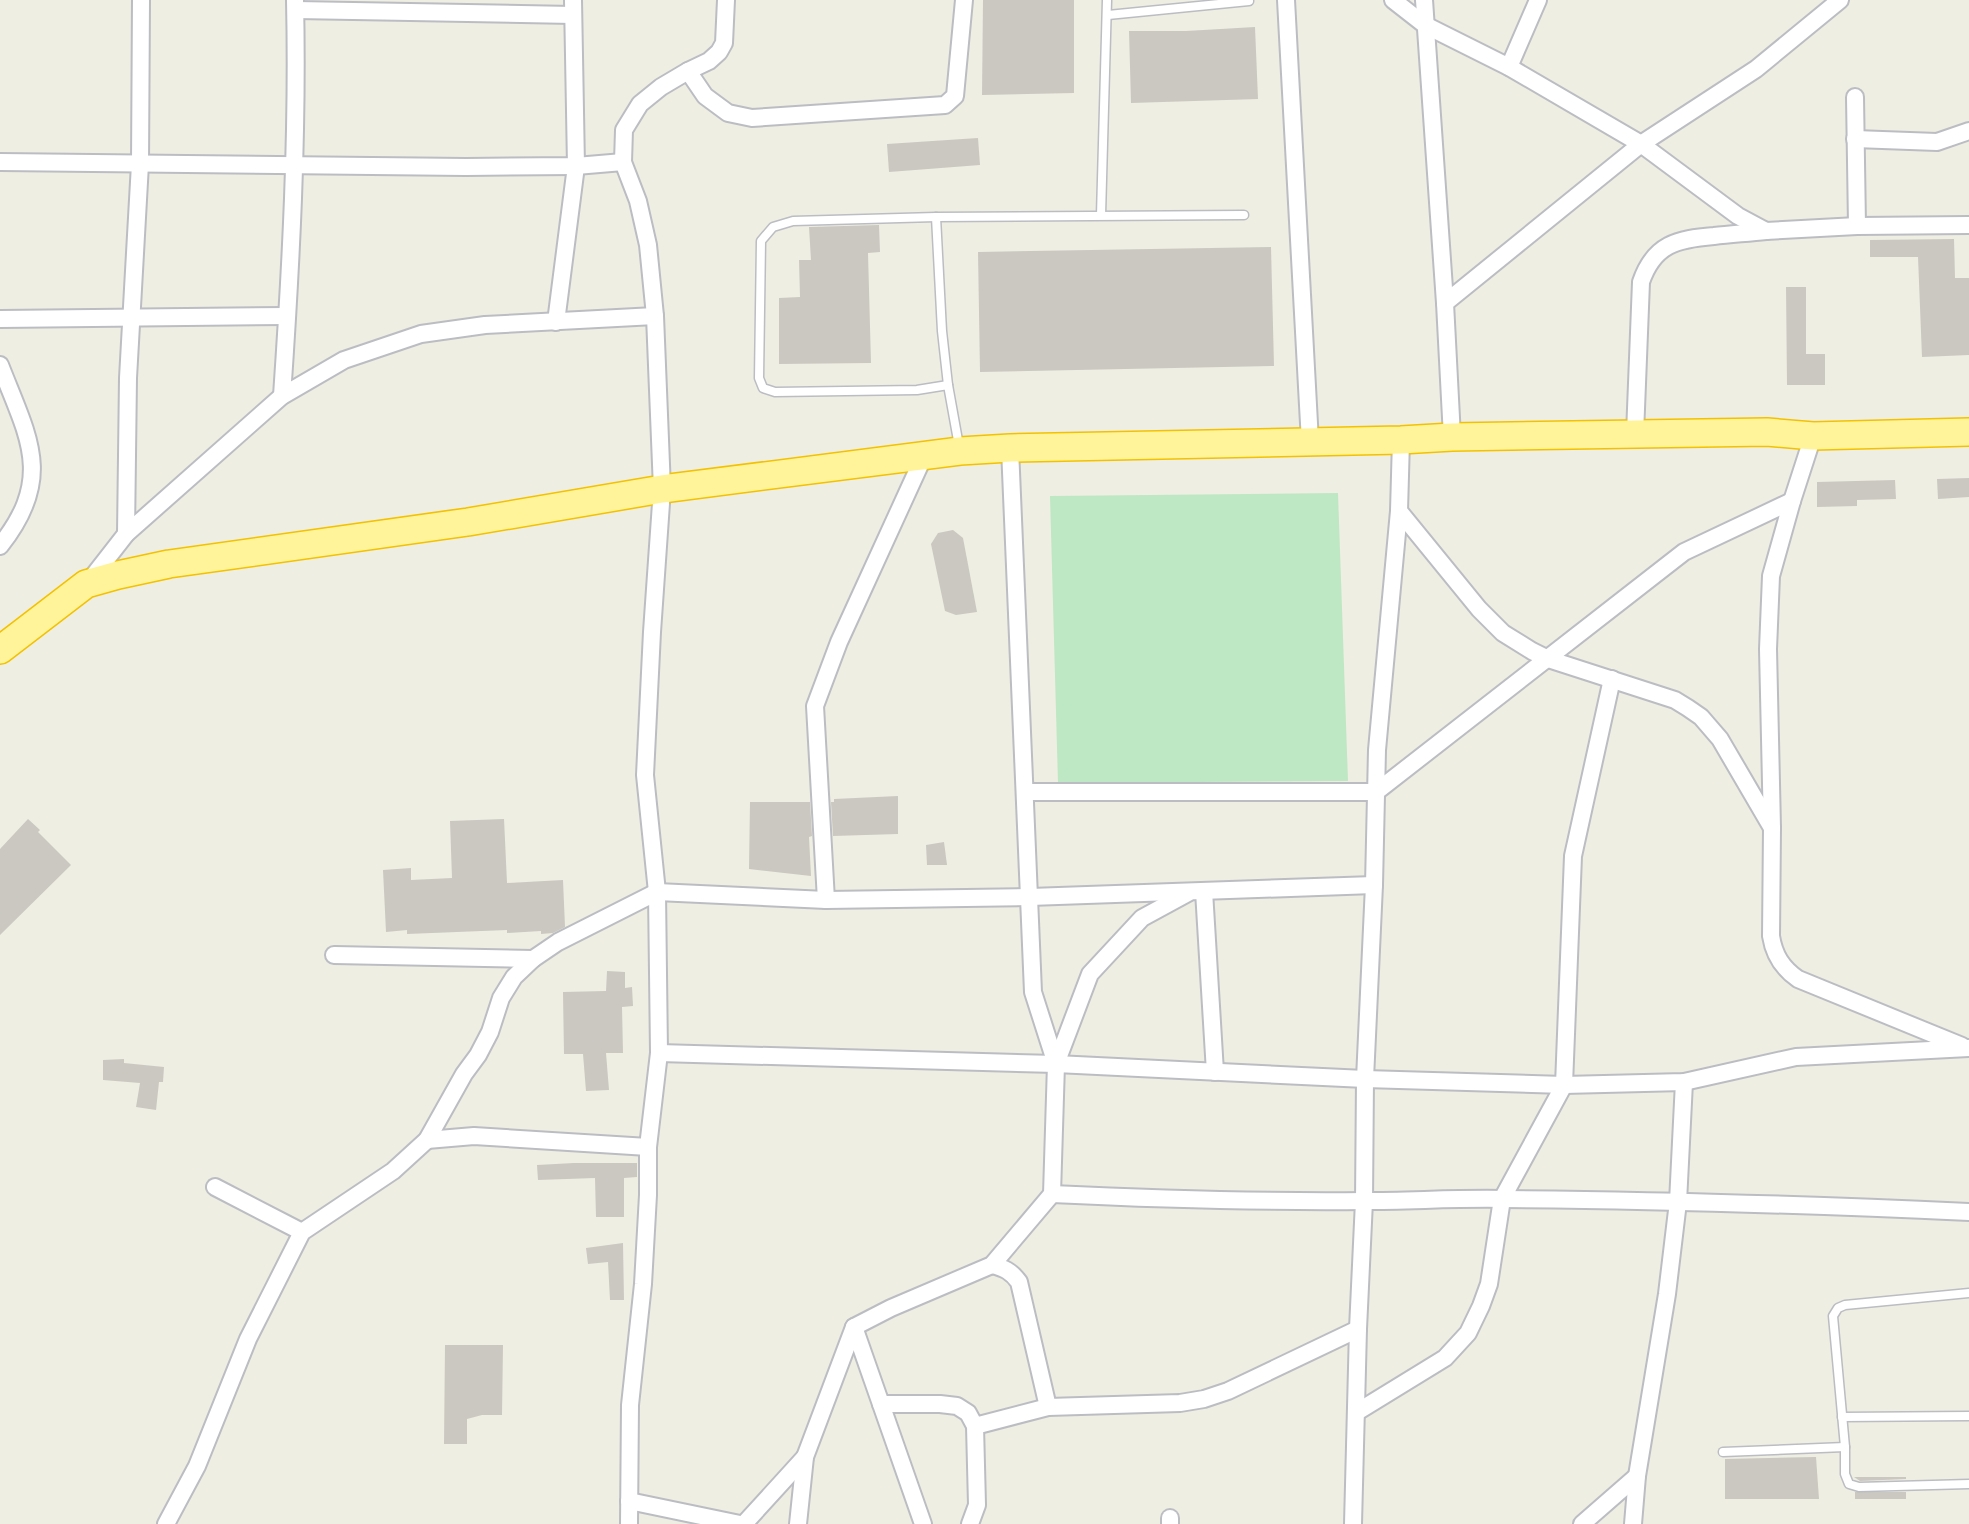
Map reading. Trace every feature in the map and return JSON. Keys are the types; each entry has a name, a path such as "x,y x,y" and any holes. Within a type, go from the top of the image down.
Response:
{"highway":[{"path":"0,650 86,585 169,564 468,522 662,489 960,451 1452,437 1767,432 1813,436 1969,432"}],"street":[{"path":"126,534 129,378 140,164 141,0"},
{"path":"629,1524 630,1405 643,1284 648,1147 659,1053 657,892 645,775 662,489 655,316 648,245 638,201 623,162 624,130 639,104 688,71 709,61 719,52 724,43 726,0"},
{"path":"688,71 705,96 728,114 752,118 945,105 955,96 964,0"},
{"path":"1286,0 1310,442"},
{"path":"1393,0 1425,25 1509,67 1641,144 1737,216 1766,231"},
{"path":"1424,0 1452,437"},
{"path":"1509,67 1538,0"},
{"path":"1445,303 1641,144 1756,69 1835,1"},
{"path":"282,396 294,166 296,5 573,8 576,166 556,322"},
{"path":"1855,97 1857,226"},
{"path":"1855,139 1929,142 1945,140 1969,131"},
{"path":"0,162 294,166 576,166 623,162"},
{"path":"1635,435 1641,282 1654,256 1666,246 1679,240 1766,231 1857,226 1969,225"},
{"path":"0,319 287,316"},
{"path":"86,585 126,534 282,396 344,360 421,334 484,325 655,316"},
{"path":"0,365 26,430 32,456 32,483 25,509 0,546"},
{"path":"1813,436 1771,576 1768,649 1772,828 1771,936 1776,956 1798,980 1968,1048"},
{"path":"1353,1524 1377,750 1399,510 1401,440"},
{"path":"1010,448 1033,992 1056,1064"},
{"path":"826,900 815,706 839,642 924,456"},
{"path":"1025,792 1376,792 1684,552 1792,501"},
{"path":"1399,510 1491,621 1517,643 1548,659 1675,700 1701,717 1720,740 1772,828"},
{"path":"1357,1412 1445,1358 1468,1333 1489,1284 1502,1199 1564,1085 1573,856 1612,679"},
{"path":"166,1524 197,1466 248,1339 302,1232 393,1170 427,1140 464,1074 478,1055 501,998 514,977 533,959 558,942 657,892 826,900 1030,897 1374,885"},
{"path":"798,1524 805,1457 854,1327 891,1308 992,1265 1052,1194 1056,1064 1090,974 1142,918 1197,891"},
{"path":"1197,891 1215,1072"},
{"path":"334,955 533,959"},
{"path":"659,1053 1056,1064 1365,1079 1564,1085 1684,1082 1796,1057 1968,1048"},
{"path":"1633,1524 1637,1476 1678,1202 1684,1082"},
{"path":"427,1140 474,1136 648,1147"},
{"path":"215,1187 302,1232"},
{"path":"1052,1194 1364,1201 1502,1199 1678,1202 1826,1205 1969,1212"},
{"path":"992,1265 1012,1273 1022,1290 1048,1407"},
{"path":"854,1327 923,1524"},
{"path":"975,1426 1048,1407 1180,1403 1204,1399 1228,1391 1358,1329"},
{"path":"881,1404 940,1404 957,1406 968,1413 975,1426 977,1505 970,1524"},
{"path":"629,1501 742,1524 805,1457"},
{"path":"1582,1524 1637,1476"}],"lane":[{"path":"1101,215 1107,0"},
{"path":"1108,15 1249,1"},
{"path":"948,385 917,390 775,392 763,388 759,378 761,241 773,227 793,221 936,217 1244,215"},
{"path":"936,217 942,331 948,385 960,451"},
{"path":"1969,1293 1845,1305 1838,1308 1833,1316 1845,1447 1845,1474 1849,1484 1859,1486 1969,1484"},
{"path":"1842,1417 1969,1416"},
{"path":"1723,1452 1845,1447"}],"green space":[{"path":"1338,493 1348,781 1058,783 1050,496"}],"building":[{"path":"983,0 1074,0 1074,93 982,95"},
{"path":"1255,27 1258,99 1131,103 1129,31 1186,31"},
{"path":"978,138 980,165 889,172 887,144"},
{"path":"879,225 880,252 868,253 871,363 779,364 779,298 800,297 799,260 811,260 809,227"},
{"path":"1954,239 1955,278 1969,278 1969,355 1922,357 1918,257 1870,257 1870,240"},
{"path":"1271,247 1274,366 980,372 978,252"},
{"path":"1786,287 1806,287 1806,354 1825,354 1825,385 1787,385"},
{"path":"1969,478 1969,497 1938,499 1937,479"},
{"path":"1895,480 1896,499 1857,500 1857,506 1817,507 1817,482"},
{"path":"953,530 963,538 977,612 956,615 945,611 931,544 938,533"},
{"path":"898,796 898,834 833,836 831,802 834,802 834,799"},
{"path":"750,802 810,802 811,876 749,869"},
{"path":"28,819 71,865 0,935 0,849"},
{"path":"504,819 507,883 563,880 565,927 553,933 541,934 541,931 507,933 507,930 407,934 407,930 386,932 383,870 411,868 411,880 452,878 450,821"},
{"path":"944,842 947,865 927,865 926,845"},
{"path":"607,971 625,972 625,988 632,987 633,1006 622,1007 623,1053 606,1053 609,1090 586,1091 583,1054 564,1054 563,992 606,991"},
{"path":"124,1059 124,1063 164,1067 163,1082 159,1082 156,1110 136,1107 140,1083 103,1080 103,1060"},
{"path":"637,1163 637,1177 624,1178 624,1217 596,1217 595,1178 538,1180 537,1165"},
{"path":"623,1243 624,1300 610,1300 608,1262 588,1264 586,1248"},
{"path":"445,1345 503,1345 502,1415 482,1415 467,1419 467,1444 444,1444"},
{"path":"1816,1457 1819,1499 1725,1499 1725,1459"},
{"path":"1854,1477 1906,1477 1906,1479 1860,1481"},
{"path":"1855,1492 1906,1492 1906,1499 1855,1499"}]}
